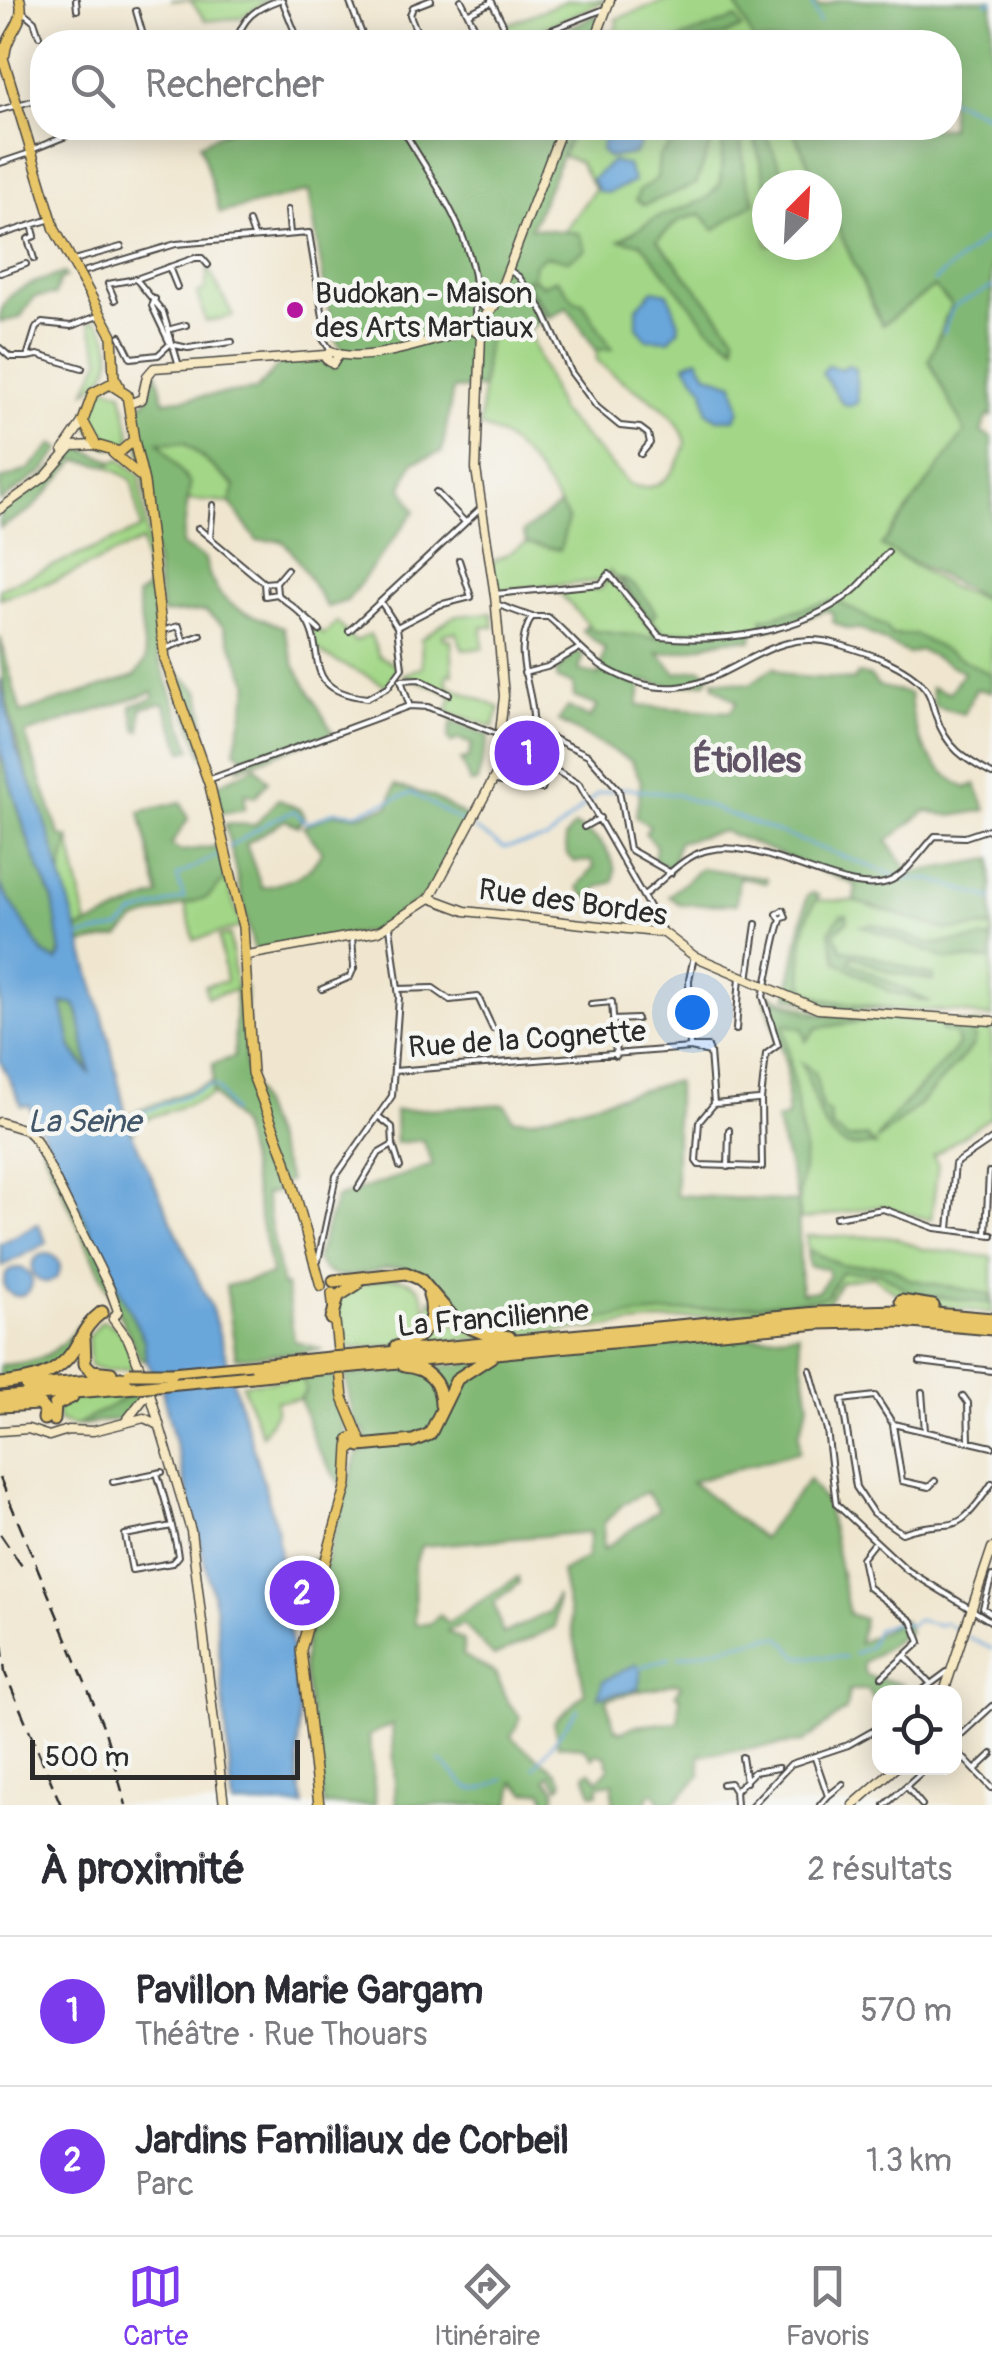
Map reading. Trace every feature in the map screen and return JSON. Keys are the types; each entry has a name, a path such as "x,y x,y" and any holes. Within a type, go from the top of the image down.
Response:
{"highway":[{"path":"330,1287 406,1273 420,1279 442,1308 465,1326 493,1335 542,1338"},
{"path":"330,1287 404,1275 422,1285 432,1305 430,1322 422,1334 379,1359"},
{"path":"332,1320 338,1296 365,1281"},
{"path":"901,1301 957,1309 970,1316"},
{"path":"790,1321 837,1302"},
{"name":"La Francilienne","path":"145,1401 172,1373 250,1371 524,1350 901,1311 992,1318"},
{"path":"0,1387 54,1370 73,1350 88,1323 108,1313"},
{"path":"108,1313 86,1332 82,1349 85,1364 145,1401"},
{"path":"790,1321 849,1329"},
{"name":"La Francilienne","path":"379,1359 542,1338 790,1321 900,1321 992,1333"},
{"path":"908,1330 992,1333"},
{"path":"355,1442 413,1441 430,1434 461,1374 486,1358 524,1350"},
{"path":"355,1442 416,1438 432,1428 439,1416 441,1394 430,1375 413,1366 379,1359"},
{"name":"La Francilienne","path":"0,1398 145,1401 250,1371"},
{"name":"La Francilienne","path":"0,1387 145,1401"},
{"path":"48,1425 54,1408 64,1399 145,1401"},
{"path":"0,1406 39,1404 48,1425"}],"main road":[{"path":"21,6 20,25 2,46 3,64 30,138"},
{"path":"31,140 51,219 85,276 112,336 114,370 131,403 164,649 208,780 248,955 252,1074 285,1158 317,1267 330,1287 355,1442 346,1492 302,1638 301,1673 319,1805"},
{"path":"85,276 112,348 109,370 83,421 96,445 136,470 146,496"},
{"path":"98,388 120,386"},
{"path":"110,452 125,450 134,440"},
{"path":"330,1287 343,1398 355,1442"}],"street":[{"path":"76,0 77,10"},
{"path":"239,30 242,21 261,6 280,0 293,30"},
{"path":"349,0 360,30"},
{"path":"416,30 410,15 413,7 431,0"},
{"path":"460,0 476,30"},
{"path":"468,14 492,1 504,24"},
{"path":"21,6 37,30"},
{"path":"551,30 605,8"},
{"path":"136,11 142,30"},
{"path":"0,110 30,101"},
{"path":"0,163 59,140"},
{"path":"409,140 449,207 482,308 494,307"},
{"path":"131,403 144,397 151,369 385,352 479,326 494,307 558,140"},
{"path":"288,210 290,234"},
{"path":"0,235 51,219"},
{"path":"250,222 254,236"},
{"path":"32,225 35,236 28,239 34,259"},
{"path":"85,276 176,244 309,233 324,322 319,333 331,354"},
{"path":"74,260 121,246"},
{"path":"116,300 108,284 202,258 208,265"},
{"path":"0,273 26,264"},
{"path":"169,267 176,287"},
{"path":"509,270 519,277 543,310 571,372 597,408 620,426 640,428 648,434 650,443 640,454"},
{"path":"136,279 155,300 171,329 179,366"},
{"path":"248,955 390,927 430,898 508,752 500,733 504,696 496,604 476,469 479,326 472,301 476,288"},
{"path":"155,300 152,306 173,345"},
{"path":"27,357 36,328 42,323 71,326 98,316"},
{"path":"171,329 186,325"},
{"path":"120,336 131,358 158,355 173,345 232,342"},
{"path":"0,348 10,356 38,355 82,368"},
{"path":"0,507 44,474 83,421"},
{"path":"0,507 38,483 72,446 96,445"},
{"path":"436,492 465,523"},
{"path":"210,538 213,506"},
{"path":"349,631 480,509"},
{"path":"198,528 264,583 276,582 287,569"},
{"path":"494,594 600,584 609,574 660,637 693,640 742,636 827,608 850,594 888,552"},
{"path":"397,627 439,605 472,597 459,560"},
{"path":"276,582 277,594 320,630"},
{"path":"264,583 265,596 277,594"},
{"path":"381,602 397,627 402,648 399,679 410,706"},
{"path":"496,604 532,617 548,618 580,648 624,677 676,687 708,683 782,645 832,642 888,663 924,686 948,744 964,759 992,774"},
{"path":"304,617 320,674 332,688 366,698 399,679 418,678 449,694"},
{"path":"532,617 522,639 524,673 534,696 533,729 588,755 618,789 629,849 672,873"},
{"path":"168,629 179,626 184,640"},
{"path":"164,649 202,635"},
{"path":"524,673 546,667 580,648"},
{"path":"208,780 410,706 424,705 538,750 550,766 569,776 588,795 664,933"},
{"path":"496,780 542,789 550,766"},
{"path":"584,827 600,818"},
{"path":"644,896 690,857 716,848 780,858 866,885 897,876 935,836 965,837 992,828"},
{"name":"Rue des Bordes","path":"430,898 479,913 664,933 694,956 765,988 831,1011 953,1015 992,1021"},
{"path":"767,1174 762,1167 760,1100 766,1054 778,1045 762,996 771,979 771,950 781,920 778,912 770,908"},
{"path":"736,1030 756,924"},
{"path":"317,1267 336,1176 388,1105 394,1071 398,989 390,927"},
{"path":"322,988 350,977 354,968 352,936"},
{"name":"Rue de la Cognette","path":"394,1071 690,1048 689,980 694,956"},
{"path":"398,989 433,988 450,1000 478,997 493,1029"},
{"path":"592,1004 612,1002 616,1056"},
{"path":"613,1020 637,1018"},
{"path":"690,1048 710,1052 714,1104 699,1122 695,1152 699,1165 762,1167"},
{"path":"714,1104 760,1100"},
{"path":"378,1118 392,1128 400,1166"},
{"path":"0,1122 26,1130 36,1140 97,1261 108,1313 128,1338 145,1401 160,1426 192,1539 224,1805"},
{"path":"728,1167 729,1130"},
{"path":"949,1229 954,1164 992,1139"},
{"path":"358,1188 378,1154 393,1144"},
{"path":"836,1217 883,1209 926,1224 989,1235 989,1172"},
{"path":"920,1362 992,1371"},
{"path":"810,1370 827,1430 833,1498 873,1544 972,1613 992,1622"},
{"path":"922,1392 925,1431"},
{"path":"963,1396 968,1403 970,1442"},
{"path":"935,1481 929,1487 902,1482 893,1424 878,1397 842,1400 856,1488 873,1514 902,1534 950,1527 962,1521 992,1483"},
{"path":"0,1432 48,1425 93,1431 127,1422 145,1401"},
{"path":"127,1422 145,1401"},
{"path":"893,1424 992,1447"},
{"path":"112,1482 160,1472 176,1543 176,1562 132,1570 126,1536 172,1526"},
{"path":"176,1543 192,1539"},
{"path":"873,1544 862,1558 868,1587 914,1623 920,1642 882,1677"},
{"path":"948,1685 992,1551"},
{"path":"992,1576 983,1608 992,1614"},
{"path":"948,1685 965,1635"},
{"path":"905,1656 930,1683 943,1672 951,1675"},
{"path":"962,1736 992,1706"},
{"path":"752,1805 791,1764 815,1758 872,1731"},
{"path":"962,1754 992,1788"},
{"path":"975,1770 992,1754"},
{"path":"742,1757 746,1782"},
{"path":"815,1758 828,1796"},
{"path":"735,1791 754,1772 778,1768"},
{"path":"851,1804 884,1775"},
{"path":"885,1805 917,1775"},
{"path":"722,1784 730,1783 736,1805"},
{"path":"820,1805 842,1784"},
{"path":"906,1786 922,1805"}],"green space":[{"path":"190,0 270,0 239,18 206,21"},
{"path":"568,0 607,0 539,30 508,30 506,25"},
{"path":"667,0 734,0 748,30 614,30 618,27 616,19"},
{"path":"734,0 814,0 818,7 839,0 992,0 992,417 988,416 981,432 992,438 992,602 881,546 965,432 929,361 951,304 934,287 882,325 842,237 842,170 811,170 797,140 962,140 962,30 748,30"},
{"path":"596,15 604,30 565,30"},
{"path":"736,18 742,28 738,30 704,30"},
{"path":"208,140 569,140 531,228 579,233 586,250 568,260 545,256 535,264 533,276 522,281 547,317 523,333 513,321 502,322 494,336 488,337 482,388 453,389 442,452 413,462 402,487 415,511 347,601 327,607 286,544 278,540 257,541 230,503 235,486 185,443 159,442 190,484 182,545 205,559 215,587 232,605 283,627 295,666 333,733 238,768 242,755 235,750 249,684 223,626 205,611 162,614 135,406 146,401 156,369 164,401 256,390 285,358 321,361 335,368 342,350 332,333 309,191 220,213 200,144"},
{"path":"561,140 797,140 811,170 752,170 752,260 842,260 842,237 881,324 934,287 951,304 929,361 970,426 882,546 950,587 992,602 992,678 826,605 739,635 661,636 610,571 602,581 496,591 491,563 527,543 523,532 550,515 568,519 520,452 494,432 480,427 486,342 502,322 513,321 523,333 529,333 560,411 629,484 659,484 673,471 686,443 672,416 597,360 596,348 568,307 551,317 515,265 556,242 595,189 579,162 556,153"},
{"path":"676,140 712,140 696,184 644,205 636,200 639,191 657,178 659,156"},
{"path":"723,140 741,140 752,204 714,230 701,214 680,220 657,240 735,335 735,346 709,328 641,243 620,240 656,218 706,199 720,185"},
{"path":"755,140 768,140 781,170 762,170"},
{"path":"208,268 233,316 206,322 197,294 205,290"},
{"path":"64,273 66,277 59,281 55,295 34,297 20,318 0,322 6,301 13,294"},
{"path":"535,279 542,285 557,279 575,301 583,303 612,349 596,350 567,307 551,317 526,283"},
{"path":"97,321 108,340 110,359 103,377 86,391 101,359 89,322"},
{"path":"107,387 122,392 131,438 120,449 101,446 87,423 99,390"},
{"path":"158,442 185,443 235,487 230,503 188,500 190,483"},
{"path":"53,444 61,449 43,471 0,502 0,480 28,470"},
{"path":"83,449 113,461 108,466 77,460 32,509 0,528 0,511"},
{"path":"119,459 139,475 154,589 148,588 142,541 57,580 0,598 0,588 141,529 132,480 108,466"},
{"path":"560,505 568,519 560,550 527,543 523,532"},
{"path":"610,576 659,639 594,631 558,591 601,589"},
{"path":"619,578 645,597 656,613 651,619 664,633 755,628 751,641 728,640 658,653 676,673 701,669 710,675 706,682 673,686 642,681 638,706 730,712 737,702 714,686 714,680 750,684 774,667 800,677 853,681 858,674 870,676 878,686 910,694 919,737 932,760 966,788 975,784 986,810 952,816 926,811 887,841 910,873 992,859 992,927 947,930 854,901 856,885 723,831 678,842 672,869 654,861 656,846 645,833 650,826 636,817 641,781 631,761 558,721 568,707 590,718 597,706 574,697 573,684 557,679 557,671 578,651 584,656 579,670 599,676 605,649 582,630 587,626 595,631 658,638 650,618"},
{"path":"148,588 154,589 156,650 191,749 183,751 164,703 141,708 141,730 137,730 131,706 154,698 153,692 25,734 60,836 69,838 61,876 13,729 0,637 21,713 135,676 146,660 137,596"},
{"path":"835,600 887,628 891,636 914,634 992,675 992,692 976,689 964,714 934,706 931,687 949,693 964,672 920,650 909,654 860,629 848,629 833,622 833,614 828,610 764,630 762,619"},
{"path":"492,613 494,627 482,627 483,648 463,650 456,632 443,634 444,639 451,639 453,674 447,674 447,685 500,708 493,727 447,712 453,694 403,675 422,667 421,639 454,616"},
{"path":"337,622 355,642 370,634 379,656 399,666 387,687 315,647 310,623 324,635"},
{"path":"170,667 199,691 204,723 203,757"},
{"path":"452,721 489,736 477,782 470,783 461,760 468,759 472,744 458,739 451,743 448,738"},
{"path":"0,751 58,918 58,961 43,953 0,885"},
{"path":"256,766 268,781 255,797 245,793 245,809 221,813 215,786"},
{"path":"395,785 433,797 470,819 430,893 374,931 254,950 225,824 255,825 278,799 301,810 304,817 298,826 285,820 246,844 262,888 297,877 317,860 322,851 303,827 332,813 359,815 389,806"},
{"path":"181,802 188,819 171,845 181,851 221,846 226,878 208,897 135,921 119,937 81,944 77,930 159,895 140,812"},
{"path":"574,826 598,840 613,864 613,882 598,887 588,899 578,887 594,867 591,861 575,862 567,855 565,838"},
{"path":"69,838 87,925 77,930 61,876"},
{"path":"701,868 767,878 766,883 739,877 736,904 681,905 669,896"},
{"path":"226,878 241,927 194,940 185,904 208,897"},
{"path":"807,896 819,896 803,940 805,988 832,1001 892,1009 840,1010 787,996"},
{"path":"811,900 854,901 947,930 992,927 992,1018 954,1011 847,1009 787,996"},
{"path":"841,915 847,915 847,922 834,932 842,950 934,976 933,981 890,972 852,955 850,962 930,1002 890,992 837,962 829,931"},
{"path":"874,924 931,944 992,938 992,960 946,959 862,926"},
{"path":"230,935 236,990 207,997 205,986 226,981 219,937"},
{"path":"246,987 245,1065 289,1181 277,1185 278,1192 265,1194 282,1286 286,1285 294,1341 323,1350 236,1358 226,1286 272,1275 240,1126 213,1093 213,1064 234,1057 236,990"},
{"path":"768,994 823,1014 992,1025 992,1116 933,1156 938,1164 931,1220 881,1206 800,1220 788,1069 765,999"},
{"path":"767,996 810,1014 873,1020 817,1028 806,1041 803,1029 784,1024 805,1153 798,1202 776,1120 787,1117 787,1069"},
{"path":"61,1004 75,1004 78,1010 91,1073 72,1049"},
{"path":"941,1023 971,1029 975,1039 972,1047 918,1106 877,1140 958,1045 955,1033 942,1031"},
{"path":"802,1063 815,1072 822,1108 829,1112 832,1128 848,1139 866,1136 875,1146 845,1145 828,1130"},
{"path":"676,1081 676,1195 798,1202 801,1293 818,1291 829,1277 827,1269 809,1266 807,1249 842,1265 890,1266 909,1279 989,1294 992,1304 911,1293 881,1273 841,1272 826,1297 802,1301 499,1328 465,1319 433,1284 410,1269 335,1275 316,1259 336,1198 433,1165 423,1140 396,1143 395,1111 505,1104 513,1119 533,1119"},
{"path":"212,1082 213,1093 207,1098 142,1120 132,1134 127,1115"},
{"path":"43,1140 53,1153 144,1340 146,1360 140,1359 42,1147"},
{"path":"806,1236 893,1237 923,1249 992,1257 992,1313 909,1302 873,1276 840,1282 827,1304 543,1333 507,1334 476,1326 801,1302 829,1294 837,1274 808,1255"},
{"path":"388,1278 409,1281 421,1291 424,1328 396,1345 342,1349 334,1310 338,1298 359,1285"},
{"path":"431,1298 456,1325 488,1338 411,1344 420,1338"},
{"path":"102,1321 121,1333 138,1368 107,1371 90,1365 88,1337"},
{"path":"78,1326 75,1340 60,1360 38,1372 0,1382 0,1365 44,1356"},
{"path":"798,1333 809,1404 799,1434 800,1451 691,1482 762,1538 809,1479 827,1505 849,1614 864,1619 859,1643 904,1620 909,1632 863,1663 865,1675 903,1685 872,1685 872,1697 868,1690 849,1690 846,1710 803,1742 700,1755 700,1776 672,1805 661,1805 655,1793 649,1794 646,1805 613,1805 613,1783 599,1785 598,1793 592,1794 585,1774 590,1771 598,1780 609,1768 606,1756 596,1753 593,1758 583,1747 558,1745 554,1722 585,1693 561,1572 587,1557 590,1532 421,1546 414,1567 415,1624 429,1624 440,1615 447,1623 518,1577 519,1583 494,1603 503,1634 549,1612 557,1595 555,1627 494,1656 463,1624 447,1631 463,1640 463,1655 495,1673 507,1701 521,1717 511,1736 559,1776 563,1783 559,1787 550,1775 546,1779 556,1789 554,1802 562,1805 547,1805 543,1791 526,1793 514,1782 510,1805 396,1805 392,1724 369,1736 376,1805 324,1805 303,1667 307,1628 357,1454 367,1449 365,1432 354,1421 345,1375","holes":["646,1492 659,1509 603,1550 604,1523 623,1504","677,1683 681,1686 676,1694 680,1696 678,1722 634,1726 622,1732 615,1729 606,1699"]},
{"path":"335,1375 348,1453 342,1488 316,1446 300,1399 306,1390 302,1378"},
{"path":"302,1378 307,1390 300,1399 276,1401 276,1413 262,1435 242,1384"},
{"path":"146,1393 127,1418 75,1426 132,1394"},
{"path":"132,1394 75,1426 59,1421 56,1410 72,1399"},
{"path":"323,1556 300,1634 289,1566"}],"water":[{"path":"638,140 640,145 634,154 608,158 601,151 602,142"},
{"path":"612,161 627,165 634,182 608,193 598,191 592,179"},
{"path":"653,290 668,293 679,323 678,331 669,340 647,339 637,327 637,307"},
{"path":"698,358 707,374 734,383 740,410 735,419 717,419 707,412 704,389 685,364"},
{"path":"849,365 855,369 858,402 851,406 843,404 822,373 828,366 841,369"},
{"name":"La Seine","path":"0,679 15,746 43,813 109,1038 128,1125 212,1310 276,1525 299,1709 298,1779 304,1805 233,1805 215,1604 162,1390 146,1360 144,1340 29,1105 22,1106 0,1060 0,885 43,953 57,961 61,954 53,900 32,851 0,751","holes":["62,1003 75,1004 79,1013 90,1074 72,1049"]},
{"path":"38,1224 47,1243 2,1266 0,1244"},
{"path":"46,1254 56,1258 60,1268 56,1278 46,1282 36,1278 32,1268 36,1258"},
{"path":"18,1268 28,1272 32,1282 28,1292 18,1296 8,1292 4,1282 8,1272"},
{"path":"637,1664 641,1673 638,1689 598,1697 603,1681"}],"waterway":[{"path":"810,0 820,23"},
{"path":"986,3 992,1"},
{"path":"962,104 992,117"},
{"path":"934,281 992,233"},
{"path":"943,333 953,307 992,287"},
{"path":"473,828 504,848 548,839 598,793 625,788 677,795 904,879 929,879 992,899"},
{"path":"229,847 294,811 307,823 335,811 356,813 412,793 465,824"},
{"path":"78,937 120,928 133,915 184,898 177,876 221,853"},
{"path":"126,1119 212,1085 218,1088 232,1112"},
{"path":"854,1654 869,1647 877,1629 898,1622 944,1622 961,1632"},
{"path":"679,1657 768,1637 781,1638 799,1657 845,1657"},
{"path":"967,1637 992,1649"},
{"path":"637,1668 670,1658"},
{"path":"534,1768 578,1709"},
{"path":"440,1761 473,1790 504,1779"}],"railway":[{"path":"0,1478 104,1728 126,1805"},
{"path":"0,1534 24,1569"},
{"path":"0,1619 5,1673 61,1805"}],"place":[{"name":"Budokan - Maison des Arts Martiaux","path":"295,310"},
{"name":"Pavillon Marie Gargam","path":"527,753"},
{"name":"Jardins Familiaux de Corbeil","path":"302,1593"}],"district":[{"name":"Étiolles","path":"747,760"}]}
